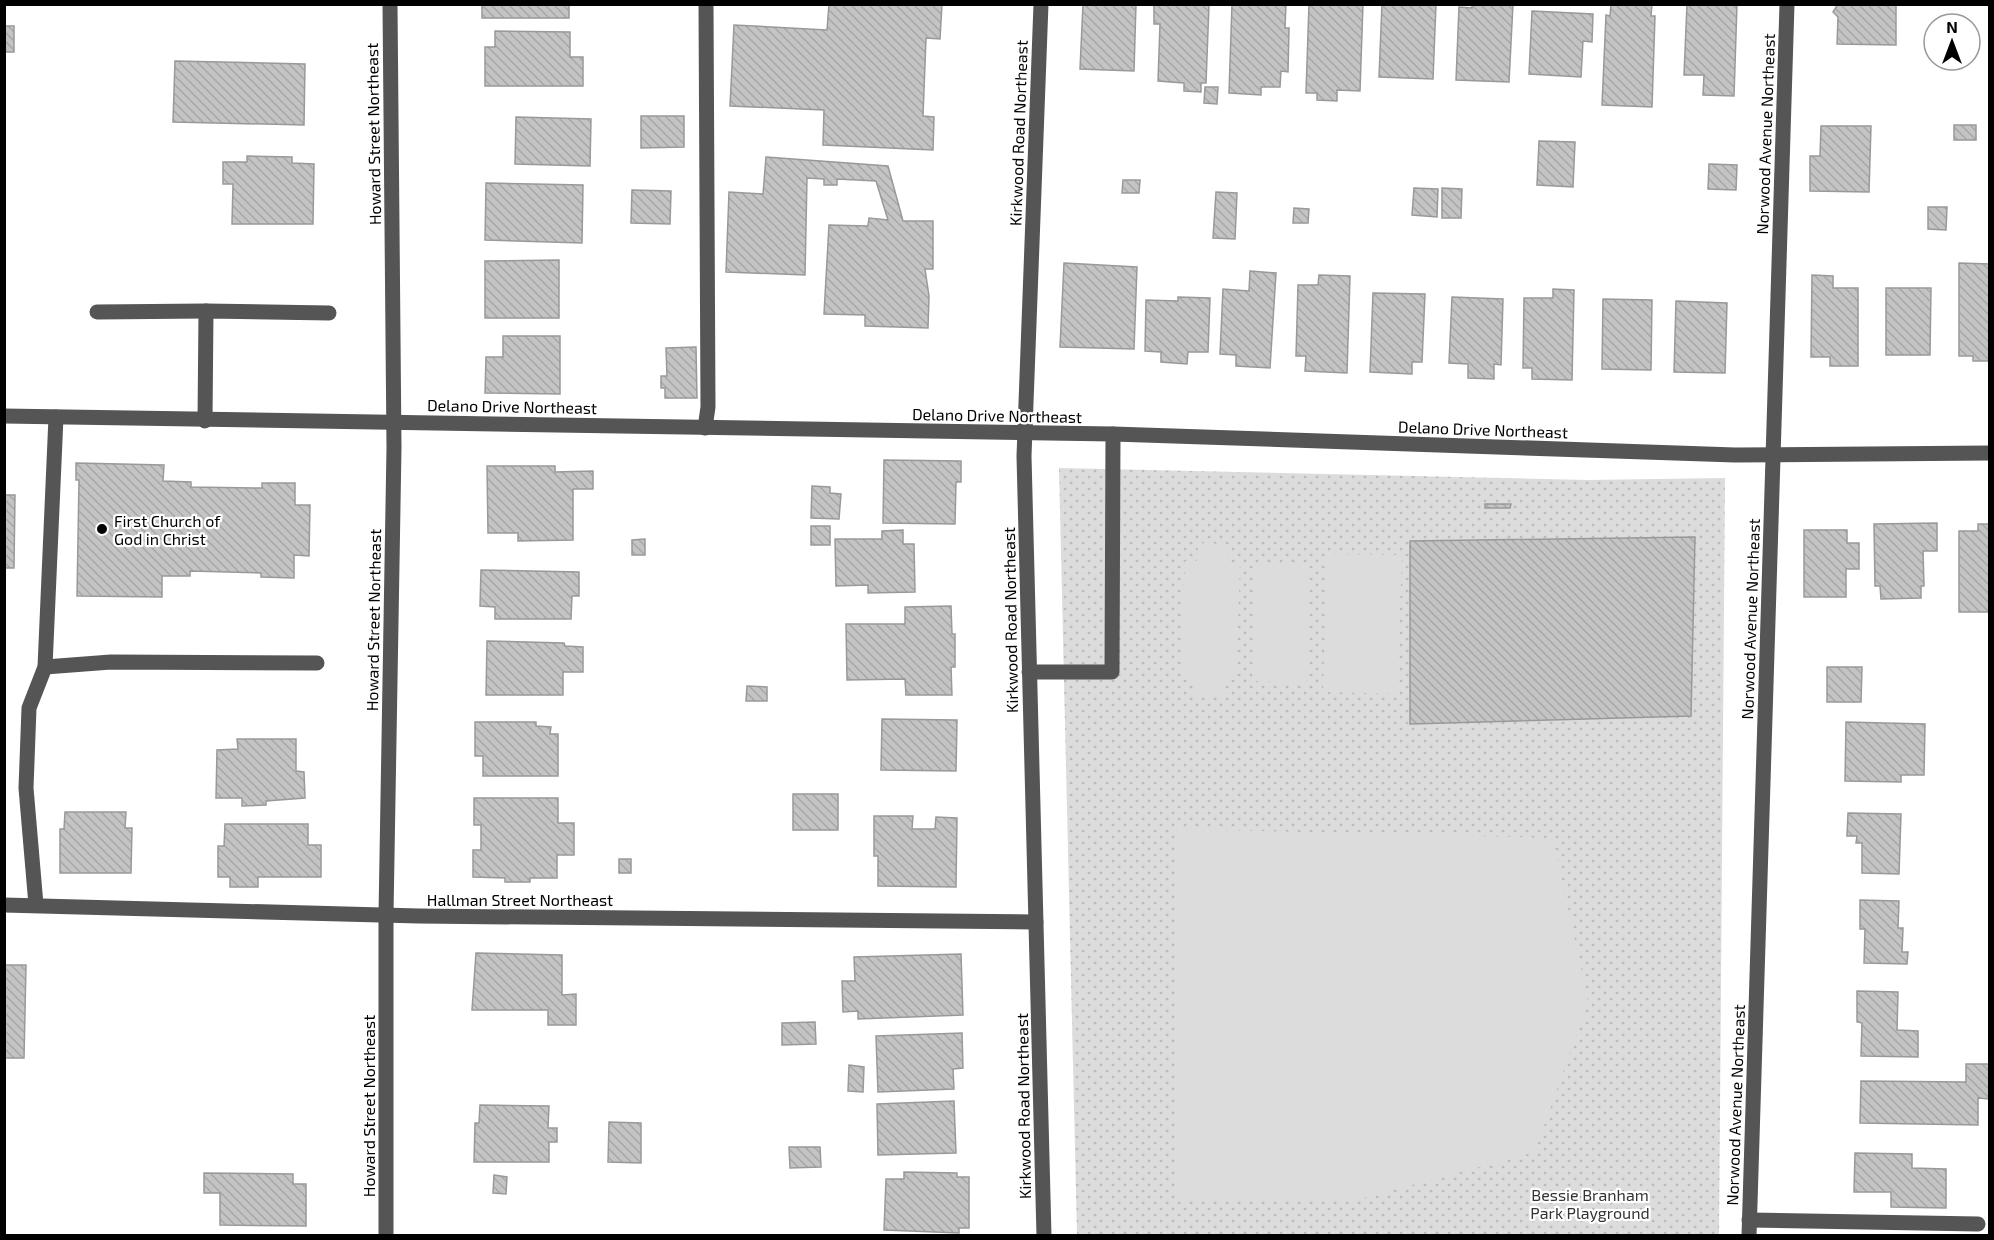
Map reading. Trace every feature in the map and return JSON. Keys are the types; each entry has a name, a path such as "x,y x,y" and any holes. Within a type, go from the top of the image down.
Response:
{"street":[{"name":"Howard Street Northeast","path":"386,1236 386,915 394,421 390,4"},
{"path":"705,428 708,407 706,4"},
{"name":"Kirkwood Road Northeast","path":"1041,4 1024,434 1044,1236"},
{"name":"Norwood Avenue Northeast","path":"1749,1228 1787,4"},
{"path":"205,421 206,311"},
{"path":"97,312 329,313"},
{"name":"Delano Drive Northeast","path":"4,416 1113,434 1773,456 1989,453"},
{"path":"36,905 26,788 29,708 45,667 56,417"},
{"path":"1029,672 1112,672 1113,434"},
{"path":"45,667 111,662 317,663"},
{"name":"Hallman Street Northeast","path":"4,905 386,915 1036,922"},
{"path":"1749,1228 1978,1224"}],"green space":[{"name":"Bessie Branham Park Playground","path":"1059,468 1588,480 1725,478 1719,1235 1077,1235"},
{"path":"1198,543 1228,544 1228,563 1240,563 1236,680 1224,680 1223,696 1193,696 1193,679 1181,678 1185,561 1197,561"},
{"path":"1327,554 1402,555 1397,694 1323,692"},
{"path":"1256,564 1310,566 1306,683 1252,681"},
{"path":"1178,829 1553,838 1588,1001 1535,1152 1356,1200 1176,1200"}],"building":[{"path":"482,4 569,4 569,18 482,18"},
{"path":"829,4 942,4 940,39 926,38 923,116 934,117 933,150 823,145 824,110 730,106 734,25 827,30"},
{"path":"1083,4 1136,4 1134,71 1080,69"},
{"path":"1154,4 1209,5 1206,83 1201,83 1201,92 1184,91 1184,83 1158,81 1160,24 1154,24"},
{"path":"1232,4 1286,4 1285,28 1289,28 1288,72 1281,71 1280,87 1261,87 1261,95 1229,93"},
{"path":"1309,4 1363,4 1360,91 1337,90 1337,101 1317,100 1317,93 1306,93"},
{"path":"1382,4 1436,4 1433,79 1379,77"},
{"path":"1472,4 1513,4 1509,82 1456,80 1459,7 1472,8"},
{"path":"1611,4 1652,4 1651,16 1655,16 1652,107 1602,105 1606,15 1610,16"},
{"path":"1687,4 1737,4 1734,96 1703,95 1704,75 1684,75"},
{"path":"1838,4 1896,4 1896,45 1837,44 1838,17 1833,12"},
{"path":"1532,11 1593,14 1592,42 1583,41 1581,77 1529,74"},
{"path":"4,26 14,26 14,52 4,52"},
{"path":"495,31 570,32 570,57 583,57 583,86 485,86 485,47 495,47"},
{"path":"175,61 305,64 304,125 173,122"},
{"path":"1205,87 1218,87 1217,104 1204,103"},
{"path":"641,116 684,116 684,147 641,148"},
{"path":"516,117 591,119 590,166 515,164"},
{"path":"1954,125 1976,125 1976,140 1954,140"},
{"path":"1821,126 1871,126 1869,192 1810,191 1810,156 1820,156"},
{"path":"1539,141 1575,142 1573,187 1537,185"},
{"path":"247,156 292,157 292,163 314,164 313,224 232,224 233,184 223,184 223,162 247,162"},
{"path":"766,157 888,166 903,221 933,221 933,269 925,269 929,296 928,328 865,326 865,315 824,314 829,225 868,226 869,218 888,220 876,181 837,179 837,185 824,185 824,179 807,178 805,275 726,272 729,192 763,194"},
{"path":"1709,164 1737,165 1736,190 1708,189"},
{"path":"1123,180 1140,180 1139,193 1122,193"},
{"path":"486,183 583,185 582,243 485,240"},
{"path":"1414,188 1438,189 1437,217 1412,215"},
{"path":"1442,188 1462,189 1461,218 1442,218"},
{"path":"632,190 671,191 670,224 631,223"},
{"path":"1216,192 1237,193 1235,239 1213,238"},
{"path":"1928,207 1947,207 1946,230 1928,229"},
{"path":"1294,208 1309,209 1308,223 1293,223"},
{"path":"559,260 559,318 485,318 485,261"},
{"path":"1064,263 1137,267 1134,349 1060,347"},
{"path":"1959,263 1990,264 1990,361 1973,361 1973,356 1959,356"},
{"path":"1250,271 1276,273 1270,368 1236,366 1236,355 1220,354 1223,289 1249,291"},
{"path":"1319,275 1350,276 1347,373 1305,371 1306,356 1296,356 1298,285 1318,285"},
{"path":"1812,275 1833,276 1833,288 1858,288 1858,366 1830,366 1830,357 1811,357"},
{"path":"1886,288 1931,288 1930,355 1886,355"},
{"path":"1553,289 1574,290 1572,380 1532,379 1532,368 1523,368 1524,298 1553,298"},
{"path":"1373,293 1425,294 1422,362 1412,362 1412,374 1370,372"},
{"path":"1178,297 1210,298 1208,352 1188,352 1187,364 1161,362 1161,352 1145,351 1146,300 1178,301"},
{"path":"1452,297 1503,299 1501,365 1494,364 1494,379 1468,378 1468,364 1449,363"},
{"path":"1603,299 1652,300 1651,370 1602,369"},
{"path":"1676,301 1727,303 1725,373 1674,372"},
{"path":"503,336 560,336 560,394 485,393 486,357 503,357"},
{"path":"696,347 697,398 665,398 665,388 661,388 661,376 667,376 666,348"},
{"path":"884,460 961,461 961,482 956,482 955,524 883,523"},
{"path":"76,463 164,465 163,481 191,482 191,487 262,488 262,483 295,483 295,505 310,505 309,556 294,555 294,578 261,577 261,573 190,571 190,576 162,576 162,597 77,596 79,480 76,480"},
{"path":"487,466 555,466 555,472 593,471 593,489 573,489 573,540 518,541 518,533 488,533"},
{"path":"812,486 830,487 830,493 841,494 839,519 811,518"},
{"path":"4,495 15,495 14,568 4,568"},
{"path":"1485,504 1511,504 1510,508 1485,508"},
{"path":"1937,523 1937,551 1923,551 1924,586 1921,586 1921,598 1881,599 1880,586 1875,586 1874,524"},
{"path":"1978,524 1990,524 1990,612 1959,612 1959,531 1978,531"},
{"path":"811,526 830,526 830,545 811,545"},
{"path":"903,530 903,544 914,544 915,592 868,593 868,585 836,586 835,539 882,539 882,531"},
{"path":"1804,530 1847,530 1847,543 1859,543 1859,569 1846,569 1846,597 1804,597"},
{"path":"1695,537 1691,716 1410,724 1410,541"},
{"path":"645,539 645,555 632,555 632,540"},
{"path":"481,570 579,572 579,596 572,596 571,619 495,619 495,607 480,606"},
{"path":"951,606 952,634 955,634 955,667 951,667 952,695 906,695 905,679 847,680 846,624 905,624 905,607"},
{"path":"487,641 564,643 565,646 583,647 583,672 563,672 563,695 486,695"},
{"path":"1827,667 1862,667 1861,702 1827,702"},
{"path":"747,686 767,687 767,701 746,701"},
{"path":"882,719 957,720 956,771 881,770"},
{"path":"475,722 536,722 536,726 551,727 550,734 558,734 558,776 483,776 483,756 475,756"},
{"path":"1846,722 1925,724 1924,775 1901,775 1901,782 1845,781"},
{"path":"237,739 296,739 296,771 304,772 305,798 266,801 266,805 242,806 242,798 216,798 217,750 238,749"},
{"path":"793,794 838,794 838,830 793,830"},
{"path":"474,798 558,798 558,823 574,823 574,855 557,855 557,878 530,878 530,882 505,882 505,878 473,877 473,850 481,850 481,825 474,825"},
{"path":"65,812 126,812 125,828 132,828 131,873 60,873 60,829 64,829"},
{"path":"1848,813 1901,814 1899,874 1862,873 1862,843 1856,843 1857,836 1847,836"},
{"path":"874,816 913,816 912,829 935,829 936,817 957,818 956,887 878,886 878,856 874,856"},
{"path":"225,824 308,824 308,845 321,845 321,877 258,877 258,887 230,887 230,877 218,877 218,846 224,846"},
{"path":"619,859 631,859 631,873 619,873"},
{"path":"1860,900 1899,901 1898,928 1903,928 1902,952 1908,952 1907,964 1864,963 1865,929 1860,929"},
{"path":"476,953 562,955 562,995 576,994 576,1025 548,1025 548,1010 472,1010"},
{"path":"961,954 963,1015 858,1019 858,1011 843,1012 842,981 855,981 854,957"},
{"path":"4,965 26,965 24,1058 4,1058"},
{"path":"1857,991 1898,992 1897,1030 1918,1031 1918,1057 1861,1056 1862,1023 1857,1022"},
{"path":"815,1022 816,1044 782,1045 782,1023"},
{"path":"962,1033 963,1068 953,1069 954,1089 878,1092 876,1036"},
{"path":"1966,1064 1990,1064 1990,1099 1978,1098 1978,1125 1860,1123 1861,1081 1966,1082"},
{"path":"849,1065 864,1067 863,1092 848,1091"},
{"path":"954,1101 956,1153 878,1155 877,1104"},
{"path":"480,1105 549,1106 548,1128 557,1128 557,1142 549,1142 549,1162 474,1162 475,1123 479,1123"},
{"path":"609,1122 641,1123 641,1163 608,1162"},
{"path":"789,1147 820,1147 821,1167 790,1168"},
{"path":"1855,1153 1912,1154 1912,1168 1946,1169 1946,1208 1891,1207 1891,1192 1854,1192"},
{"path":"904,1172 957,1173 957,1177 969,1177 969,1228 959,1228 959,1233 884,1230 886,1179 904,1179"},
{"path":"204,1173 293,1174 293,1184 306,1184 306,1226 220,1225 220,1193 204,1193"},
{"path":"494,1175 507,1177 506,1194 493,1193"}],"place":[{"name":"First Church of God in Christ","path":"102,529"}]}
